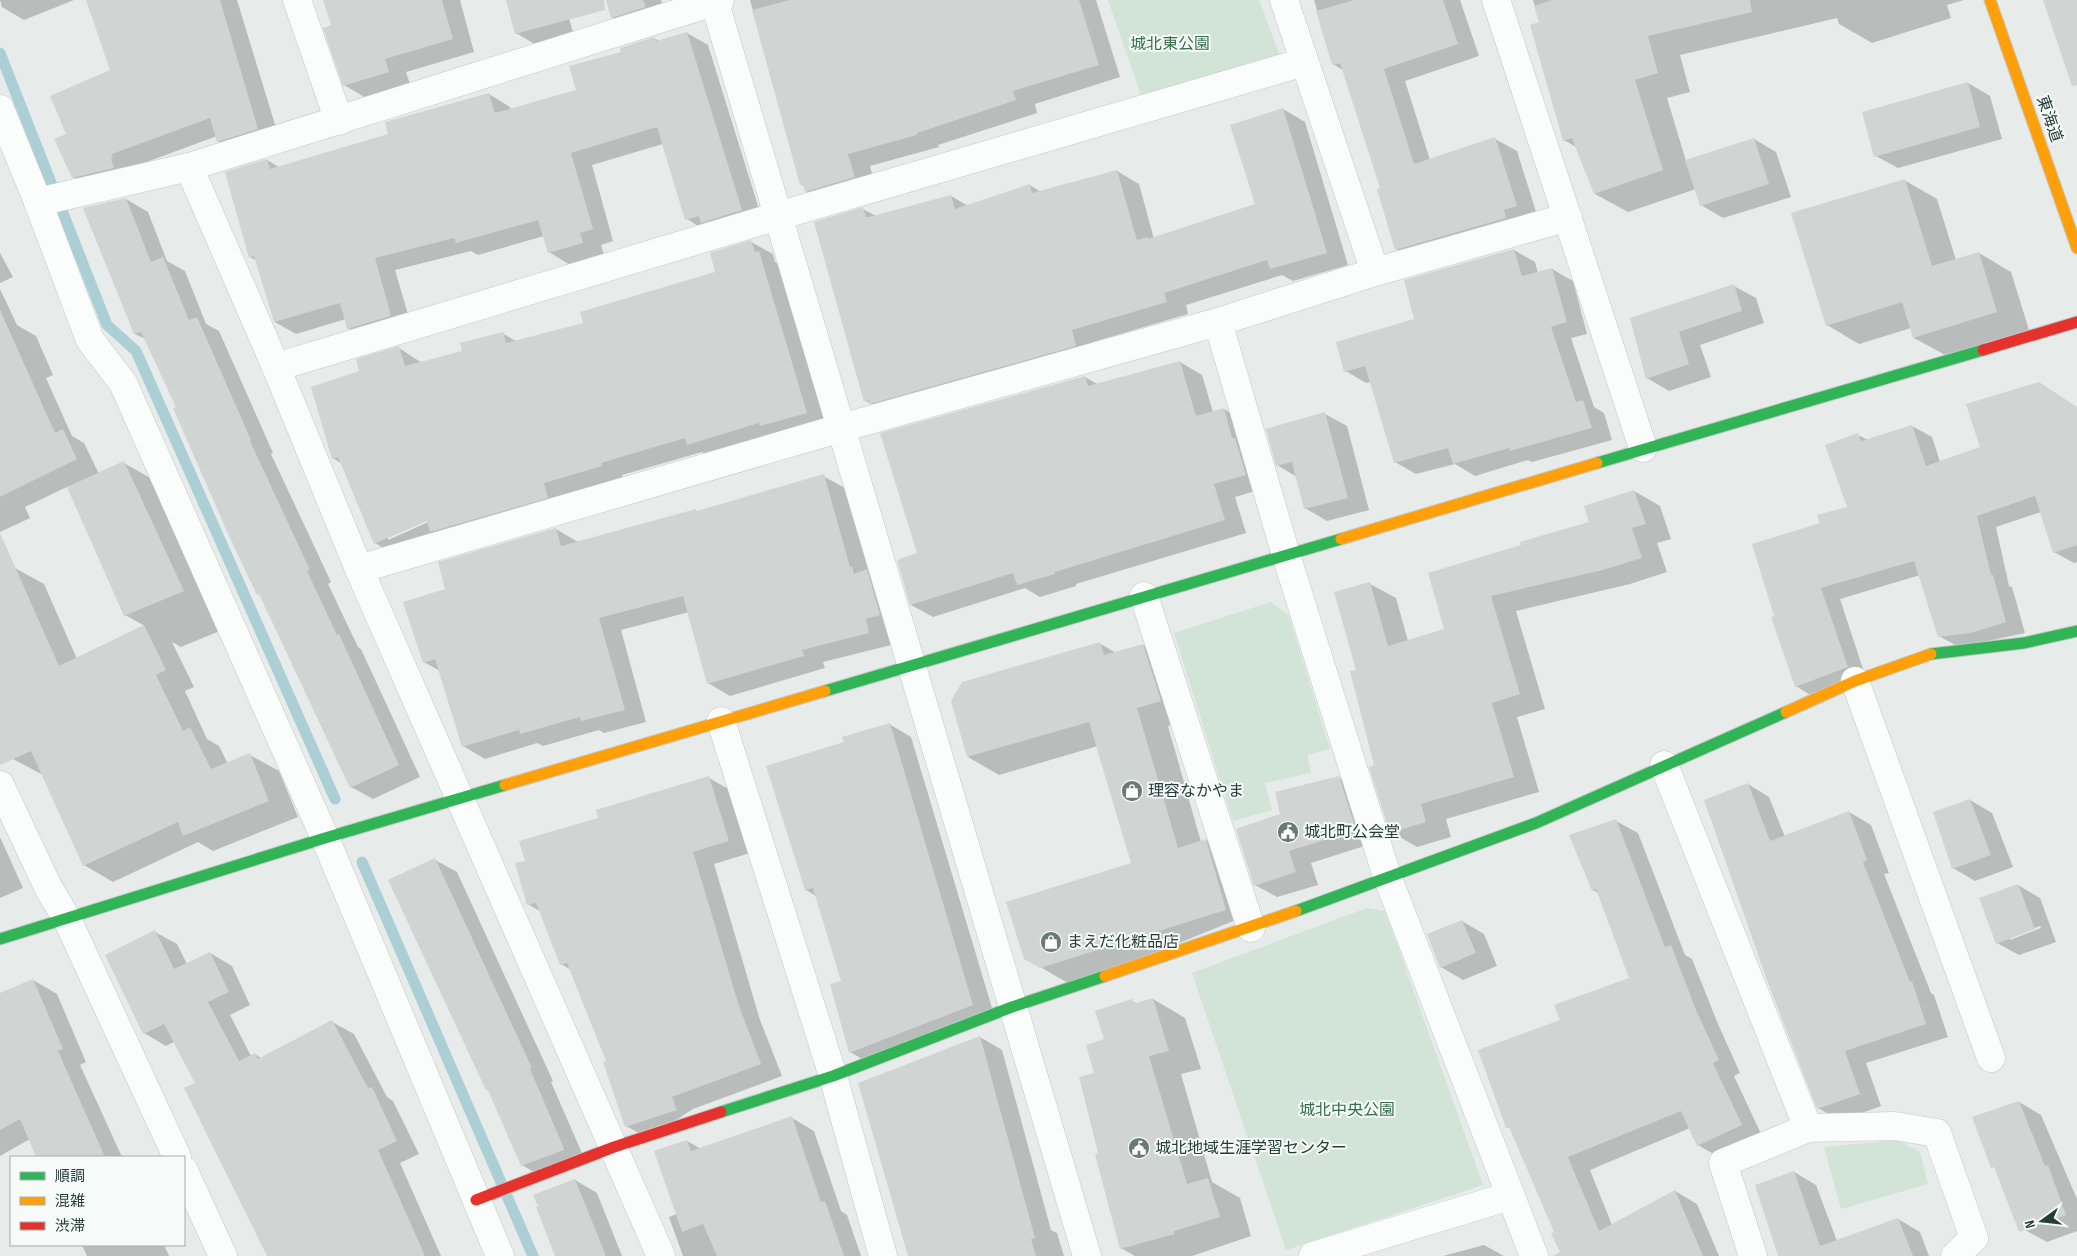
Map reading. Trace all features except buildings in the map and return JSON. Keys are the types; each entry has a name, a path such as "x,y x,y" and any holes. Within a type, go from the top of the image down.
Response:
{"street":[{"path":"297,0 339,121"},
{"path":"1284,0 1375,272"},
{"path":"1496,0 1643,448"},
{"name":"東海道","path":"1990,0 2077,248"},
{"path":"38,202 86,193 189,167 716,1 1087,1256"},
{"path":"276,367 778,216 1304,62"},
{"path":"0,109 38,202 90,340 123,383 324,838 500,1256"},
{"path":"189,167 276,367 359,568 660,1256"},
{"path":"359,568 841,428 1218,322 1375,272 1568,217"},
{"path":"1218,322 1286,554 1387,876 1534,1256"},
{"path":"0,939 324,838 1643,448 2077,322"},
{"path":"1144,596 1251,928"},
{"path":"476,1200 614,1148 833,1076 1012,1007 1251,928 1387,876 1536,823 1855,681 1934,653 2024,643 2077,631"},
{"path":"1855,681 1991,1058"},
{"path":"721,721 833,1076 883,1256"},
{"path":"1664,765 1808,1128"},
{"path":"0,785 50,889 67,919 177,1156"},
{"path":"1753,1256 1722,1163 1808,1128 1895,1126 1936,1133 1974,1238 1955,1256"},
{"path":"185,1174 223,1256"},
{"path":"1313,1256 1510,1196"}],"green space":[{"name":"城北東公園","path":"1108,0 1259,0 1280,56 1142,98"},
{"path":"1271,602 1289,616 1330,749 1307,755 1311,773 1265,783 1272,810 1233,821 1174,633"},
{"name":"城北中央公園","path":"1367,908 1385,911 1483,1185 1286,1250 1192,973"},
{"path":"1898,1140 1920,1152 1928,1184 1841,1209 1824,1147"}],"waterway":[{"path":"0,53 107,325 136,351 335,799"},
{"path":"362,862 533,1256"}],"traffic: fast":[{"path":"1597,463 1983,350"},
{"path":"825,691 1341,539"},
{"path":"1931,654 2024,643 2077,631"},
{"path":"1296,911 1536,823 1786,712"},
{"path":"0,939 325,838 505,785"},
{"path":"721,1112 833,1076 1012,1007 1105,976"}],"traffic: slow":[{"path":"1990,0 2077,248"},
{"path":"1341,539 1597,463"},
{"path":"1786,712 1855,681 1931,654"},
{"path":"505,785 825,691"},
{"path":"1105,976 1296,911"}],"traffic: jam":[{"path":"1983,350 2077,322"},
{"path":"476,1200 614,1147 721,1112"}],"place":[{"name":"理容なかやま","path":"1132,791"},
{"name":"城北町公会堂","path":"1288,832"},
{"name":"まえだ化粧品店","path":"1051,942"},
{"name":"城北地域生涯学習センター","path":"1139,1148"}]}
